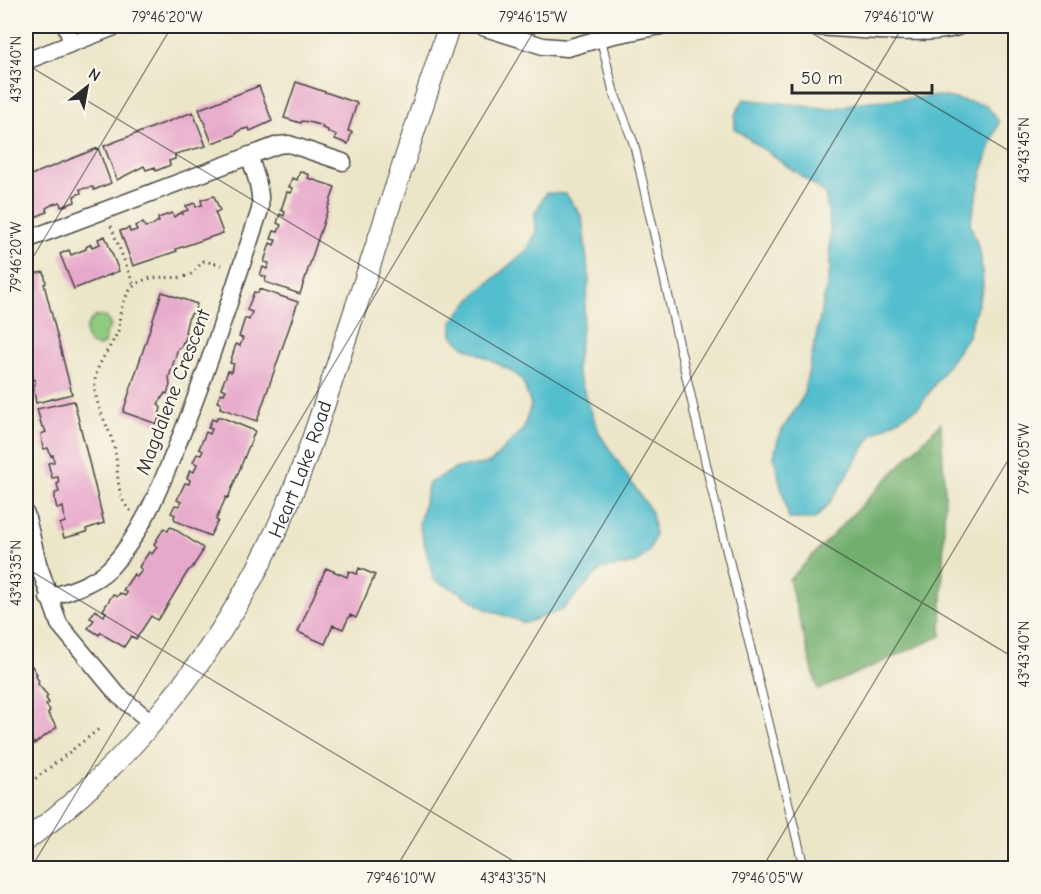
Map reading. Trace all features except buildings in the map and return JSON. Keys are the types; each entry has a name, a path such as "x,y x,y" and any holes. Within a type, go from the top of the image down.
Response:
{"street":[{"path":"66,26 72,43"},
{"path":"26,61 117,26"},
{"name":"Heart Lake Road","path":"26,840 61,814 132,746 193,669 233,610 267,548 288,501 326,397 449,26"},
{"path":"479,26 555,48 567,48 661,26"},
{"path":"806,26 857,30 940,31 959,26"},
{"path":"26,240 278,145 289,144 343,162"},
{"name":"Magdalene Crescent","path":"48,598 96,579 109,569 130,541 153,501 193,409 260,210 259,186 249,156"},
{"path":"26,514 48,598 59,624 118,695 151,722"}],"lane":[{"path":"601,39 613,90 634,144 711,486 804,868"}],"path":[{"path":"109,222 134,286"},
{"path":"133,513 127,508 121,496 114,444 100,411 94,385 95,375 120,327 120,314 134,286 158,276 176,278 190,275 204,261 226,267"},
{"path":"26,786 99,729"}],"green space":[{"path":"97,316 106,317 111,326 105,334 105,343 98,347 89,343 86,331 90,321"},
{"path":"941,423 945,494 941,636 818,690 789,580"}],"water":[{"path":"940,96 986,105 999,122 985,162 970,223 981,256 983,287 968,336 919,407 872,435 831,501 815,519 789,519 774,457 779,435 803,397 830,271 830,226 825,193 735,129 735,115 744,99 833,109 859,102"},
{"path":"546,193 566,194 582,217 589,279 576,369 600,435 652,513 655,536 649,551 636,563 601,569 562,610 525,623 486,609 458,591 434,580 419,524 429,483 457,468 490,463 523,430 531,405 522,379 463,346 452,335 452,321 477,293 527,250 536,232 535,213"}]}
